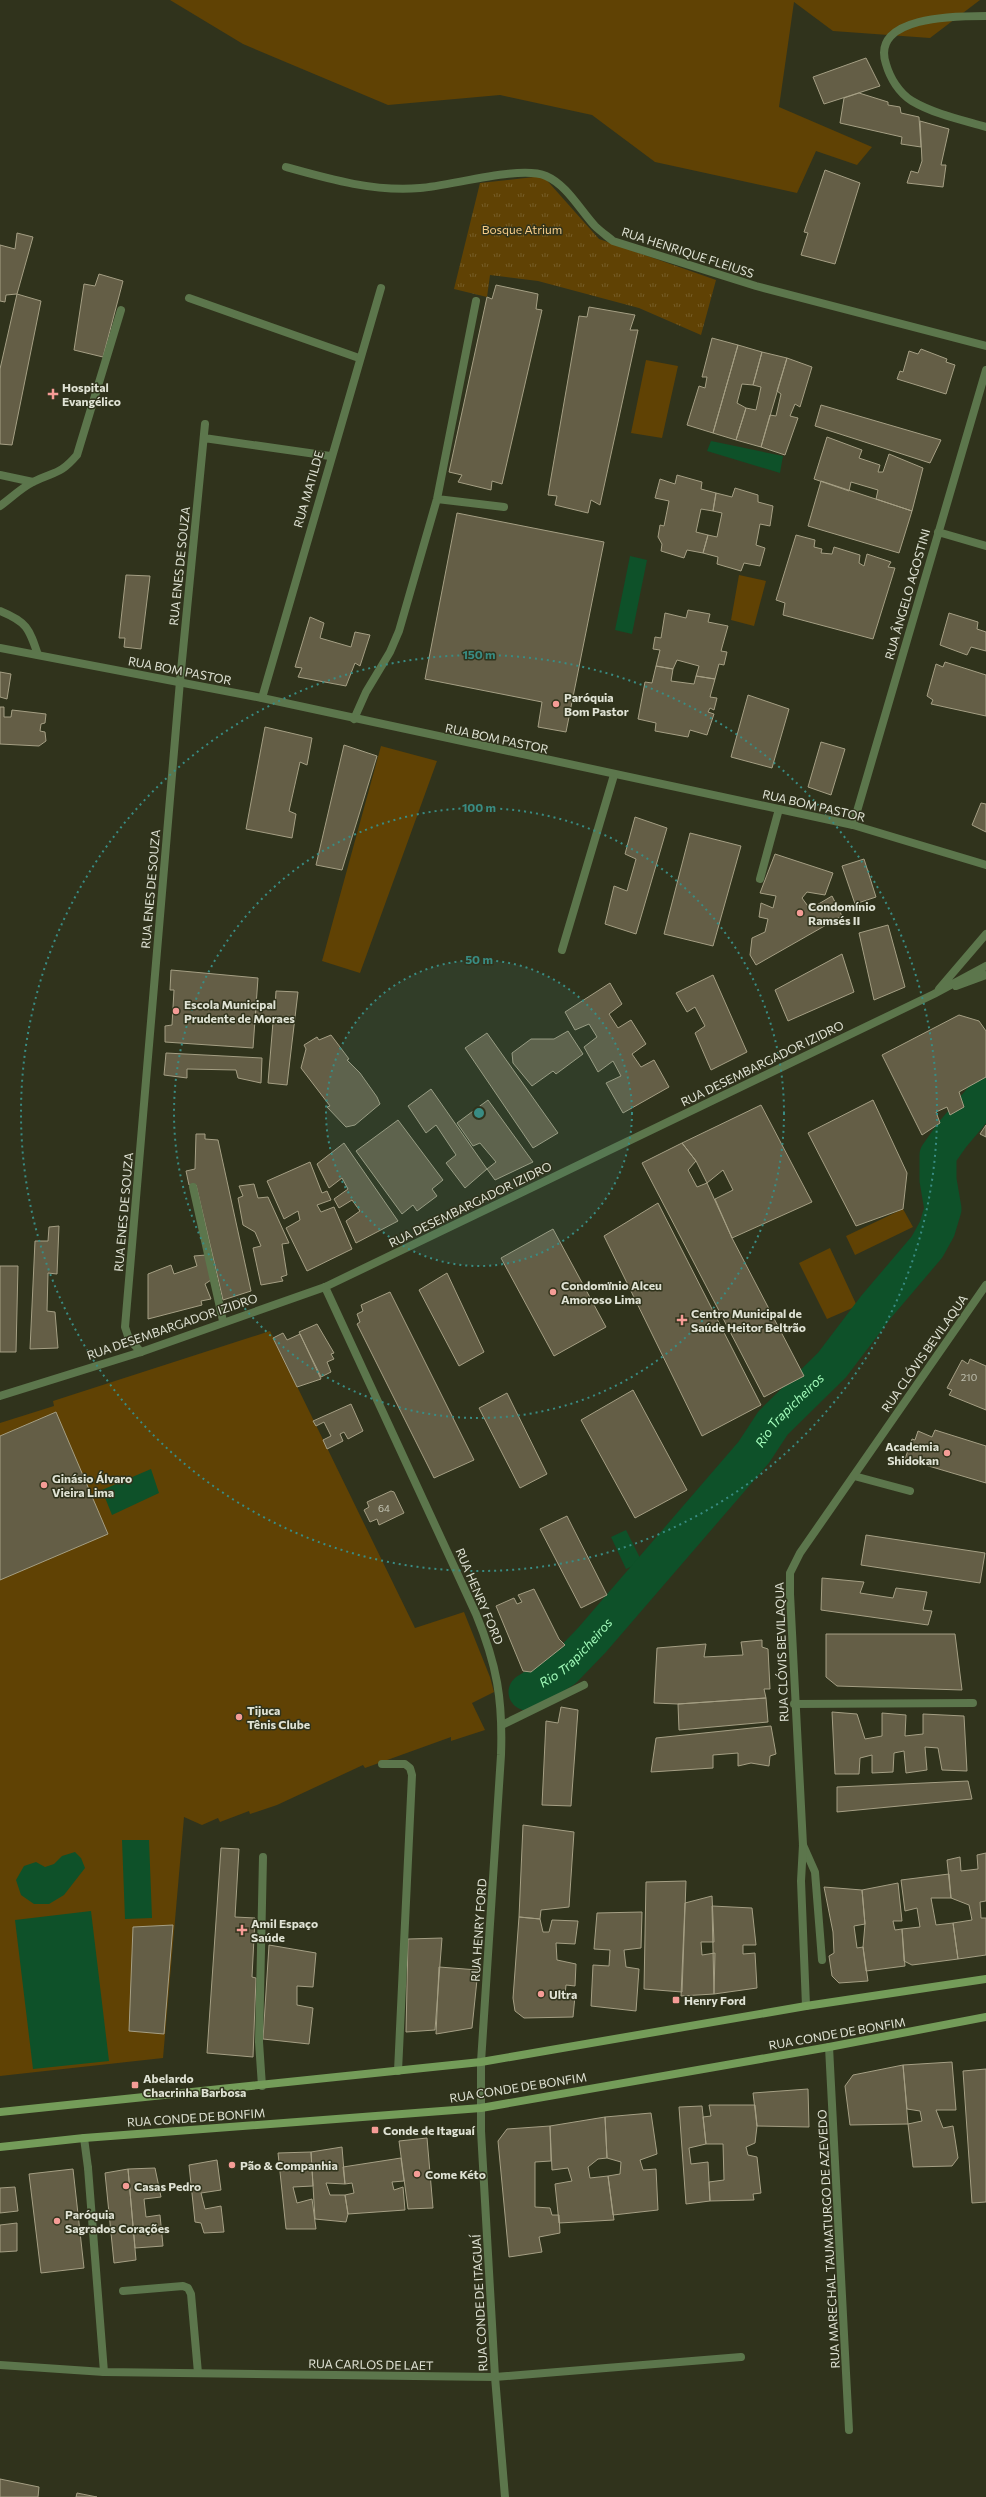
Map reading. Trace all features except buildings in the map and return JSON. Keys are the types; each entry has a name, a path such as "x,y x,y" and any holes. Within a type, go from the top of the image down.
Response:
{"main road":[{"name":"RUA CONDE DE BONFIM","path":"0,2112 262,2086 481,2062 806,2006 986,1979"},
{"name":"RUA CONDE DE BONFIM","path":"0,2147 84,2138 481,2108 829,2047 986,2017"}],"street":[{"path":"986,16 962,16 919,21 905,26 888,39 882,53 890,78 911,100 941,114 986,127"},
{"name":"RUA HENRIQUE FLEIUSS","path":"286,167 346,184 418,188 504,175 532,173 545,176 566,192 595,226 613,242 756,286 986,346"},
{"name":"RUA MATILDE","path":"262,698 330,456 381,288"},
{"path":"189,298 359,358"},
{"path":"354,719 366,692 390,652 399,630 437,499 476,301"},
{"path":"0,506 33,482 66,468 77,455 121,310"},
{"name":"RUA ÂNGELO AGOSTINI","path":"853,825 986,370"},
{"name":"RUA ENES DE SOUZA","path":"140,1352 127,1336 125,1328 180,681 205,424"},
{"path":"204,438 330,456"},
{"path":"0,475 33,482"},
{"path":"437,499 504,507"},
{"path":"938,532 986,546"},
{"path":"0,611 15,617 29,628 38,655"},
{"name":"RUA BOM PASTOR","path":"0,648 180,681 262,698 614,775 853,825 986,865"},
{"path":"562,950 614,775"},
{"path":"760,879 779,809"},
{"path":"934,994 986,934"},
{"name":"RUA DESEMBARGADOR IZIDRO","path":"0,1396 140,1352 325,1287 934,994 986,966"},
{"name":"RUA DESEMBARGADOR IZIDRO","path":"934,994 986,975"},
{"path":"193,1187 222,1322"},
{"name":"RUA CLÓVIS BEVILAQUA","path":"806,2006 801,1881 803,1845 794,1704 790,1573 800,1553 986,1285"},
{"name":"RUA HENRY FORD","path":"325,1287 487,1641 497,1674 502,1725 481,2062 481,2108"},
{"path":"854,1476 910,1491"},
{"path":"502,1725 584,1685"},
{"path":"794,1704 973,1703"},
{"path":"382,1764 405,1764 410,1768 412,1775 398,2071"},
{"path":"803,1845 815,1872 822,1960"},
{"path":"262,2086 259,2042 263,1857"},
{"name":"RUA MARECHAL TAUMATURGO DE AZEVEDO","path":"829,2047 849,2430"},
{"name":"RUA CONDE DE ITAGUAÍ","path":"481,2108 495,2377 505,2497"},
{"path":"84,2138 88,2168 104,2372"},
{"path":"123,2291 183,2286 188,2288 191,2294 198,2373"},
{"name":"RUA CARLOS DE LAET","path":"0,2365 104,2372 495,2377 741,2357"}],"green space":[{"path":"170,0 980,0 930,38 833,31 794,2 779,107 872,147 857,165 816,151 797,193 655,162 592,115 500,95 388,105 243,44"},
{"name":"Bosque Atrium","path":"543,176 599,239 716,280 701,335 639,308 538,281 490,275 487,297 454,289 480,183"},
{"path":"646,360 678,366 662,438 631,433"},
{"path":"739,575 766,581 754,626 731,620"},
{"path":"381,746 437,761 360,973 322,961"},
{"path":"903,1209 913,1227 855,1255 846,1236"},
{"path":"830,1248 857,1306 827,1319 799,1263"},
{"name":"Tijuca Tênis Clube","path":"270,1331 415,1628 464,1612 490,1677 494,1692 472,1703 485,1730 451,1741 451,1737 365,1768 363,1765 277,1805 250,1814 249,1811 220,1822 218,1818 202,1825 184,1817 163,2058 0,2076 0,1423 54,1406 53,1401"}],"shaded area":[{"path":"711,441 783,456 780,473 707,451"},
{"path":"630,556 647,560 632,634 615,630"},
{"path":"151,1469 159,1493 112,1515 102,1490"},
{"path":"626,1530 642,1562 626,1569 611,1537"},
{"path":"122,1840 149,1840 152,1918 125,1919"},
{"path":"75,1852 81,1858 85,1868 64,1895 49,1904 34,1904 21,1895 16,1880 24,1866 36,1862 45,1867 54,1864 62,1856"},
{"path":"91,1911 109,2061 33,2069 15,1920"}],"waterway":[{"name":"Rio Trapicheiros","path":"527,1692 564,1669 592,1640 754,1452 773,1423 832,1365 876,1307 927,1247 937,1229 943,1209 938,1180 938,1155 952,1135 986,1095"}],"place":[{"name":"Hospital Evangélico","path":"53,394"},
{"name":"Paróquia Bom Pastor","path":"556,704"},
{"name":"Condomínio Ramsés II","path":"800,913"},
{"name":"Escola Municipal Prudente de Moraes","path":"176,1011"},
{"name":"Condomïnio Alceu Amoroso Lima","path":"553,1292"},
{"name":"Centro Municipal de Saúde Heitor Beltrão","path":"682,1320"},
{"name":"Academia Shidokan","path":"947,1453"},
{"name":"Ginásio Álvaro Vieira Lima","path":"44,1485"},
{"name":"Tijuca Tênis Clube","path":"239,1717"},
{"name":"Amil Espaço Saúde","path":"242,1930"},
{"name":"Ultra","path":"541,1994"},
{"name":"Henry Ford","path":"676,2000"},
{"name":"Abelardo Chacrinha Barbosa","path":"135,2085"},
{"name":"Conde de Itaguaí","path":"375,2130"},
{"name":"Pão & Companhia","path":"232,2165"},
{"name":"Come Kéto","path":"417,2174"},
{"name":"Casas Pedro","path":"126,2186"},
{"name":"Paróquia Sagrados Corações","path":"57,2221"}]}
